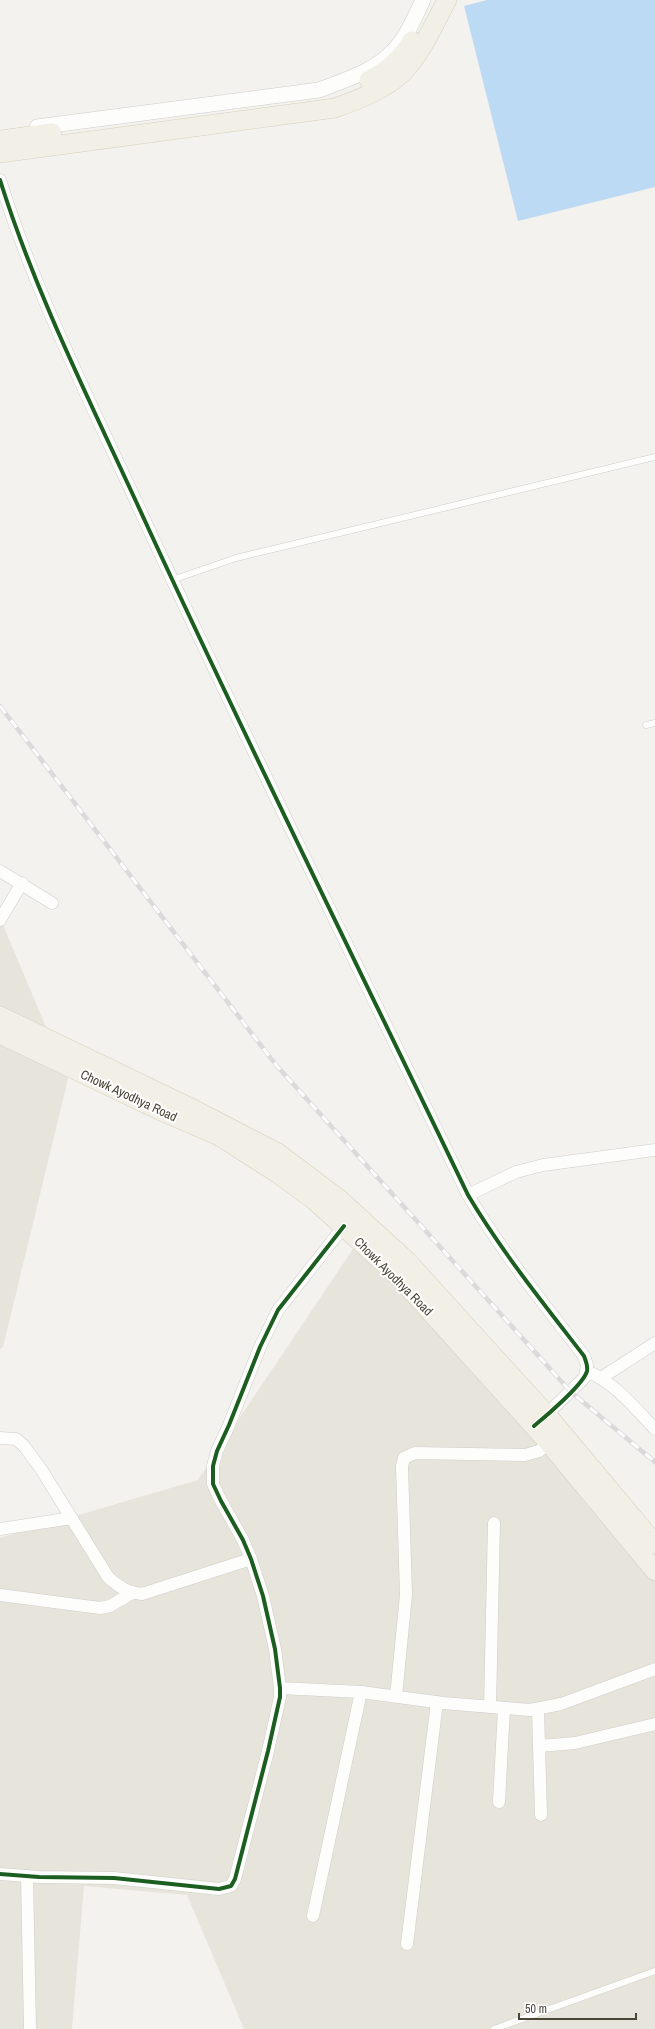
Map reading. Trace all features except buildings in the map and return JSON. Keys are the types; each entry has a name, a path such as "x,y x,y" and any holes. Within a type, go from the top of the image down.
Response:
{"main road":[{"path":"0,140 333,96 378,76 407,50 434,0"},
{"path":"0,153 335,108 358,99 402,74 417,55 447,0"},
{"name":"Chowk Ayodhya Road","path":"0,1016 189,1107 278,1153 339,1199 407,1261 540,1421 549,1443 655,1571"},
{"name":"Chowk Ayodhya Road","path":"0,1034 159,1110 219,1136 277,1173 344,1226 398,1276 540,1421 655,1544"}],"street":[{"path":"0,132 319,90 346,80 378,65 395,50 423,0"},
{"path":"0,162 324,117 370,104 403,84 424,57 453,0"},
{"path":"0,180 10,211 48,308 172,580 468,1195 493,1236 513,1264 584,1356 587,1371 585,1377 540,1421"},
{"path":"0,871 52,902"},
{"path":"0,920 22,883"},
{"path":"468,1195 516,1172 543,1165 655,1150"},
{"path":"0,1874 114,1878 220,1889 231,1886 235,1879 268,1751 280,1697 280,1688 275,1649 263,1596 243,1540 213,1484 214,1466 217,1451 260,1347 278,1310 344,1226"},
{"path":"601,1378 655,1343"},
{"path":"587,1371 601,1378 621,1392 655,1429"},
{"path":"0,1438 16,1439 24,1446 41,1469 108,1577 120,1588 132,1593 142,1594 251,1559"},
{"path":"396,1696 406,1595 402,1466 404,1458 415,1453 525,1455 539,1451 549,1443"},
{"path":"0,1529 72,1518"},
{"path":"490,1707 494,1523"},
{"path":"0,1595 100,1608 110,1606 132,1593"},
{"path":"280,1688 361,1692 437,1702 504,1708 538,1709 561,1704 655,1669"},
{"path":"313,1916 361,1692"},
{"path":"407,1944 437,1702"},
{"path":"499,1802 504,1708"},
{"path":"538,1709 541,1815"},
{"path":"539,1746 575,1743 655,1724"},
{"path":"27,1876 30,2029"}],"lane":[{"path":"172,580 236,558 655,457"},
{"path":"646,725 655,723"},
{"path":"494,2029 655,1971"}],"shaded area":[{"path":"0,918 68,1079 3,1347 0,1349"},
{"path":"363,1234 655,1572 655,2029 244,2029 187,1895 84,1886 72,2029 0,2029 0,1538 198,1480"}],"water":[{"path":"487,0 655,0 655,187 518,221 464,6"}],"railway":[{"path":"0,706 276,1065 571,1392 655,1462"}],"cycle path":[{"path":"0,180 31,267 86,395 224,690 468,1195 509,1257 584,1356 587,1367 584,1377 564,1400 534,1426"},
{"path":"0,1874 39,1877 114,1878 219,1889 231,1886 235,1879 268,1751 280,1697 280,1688 275,1649 263,1596 243,1540 213,1484 213,1466 217,1451 260,1347 278,1310 344,1226"}]}
